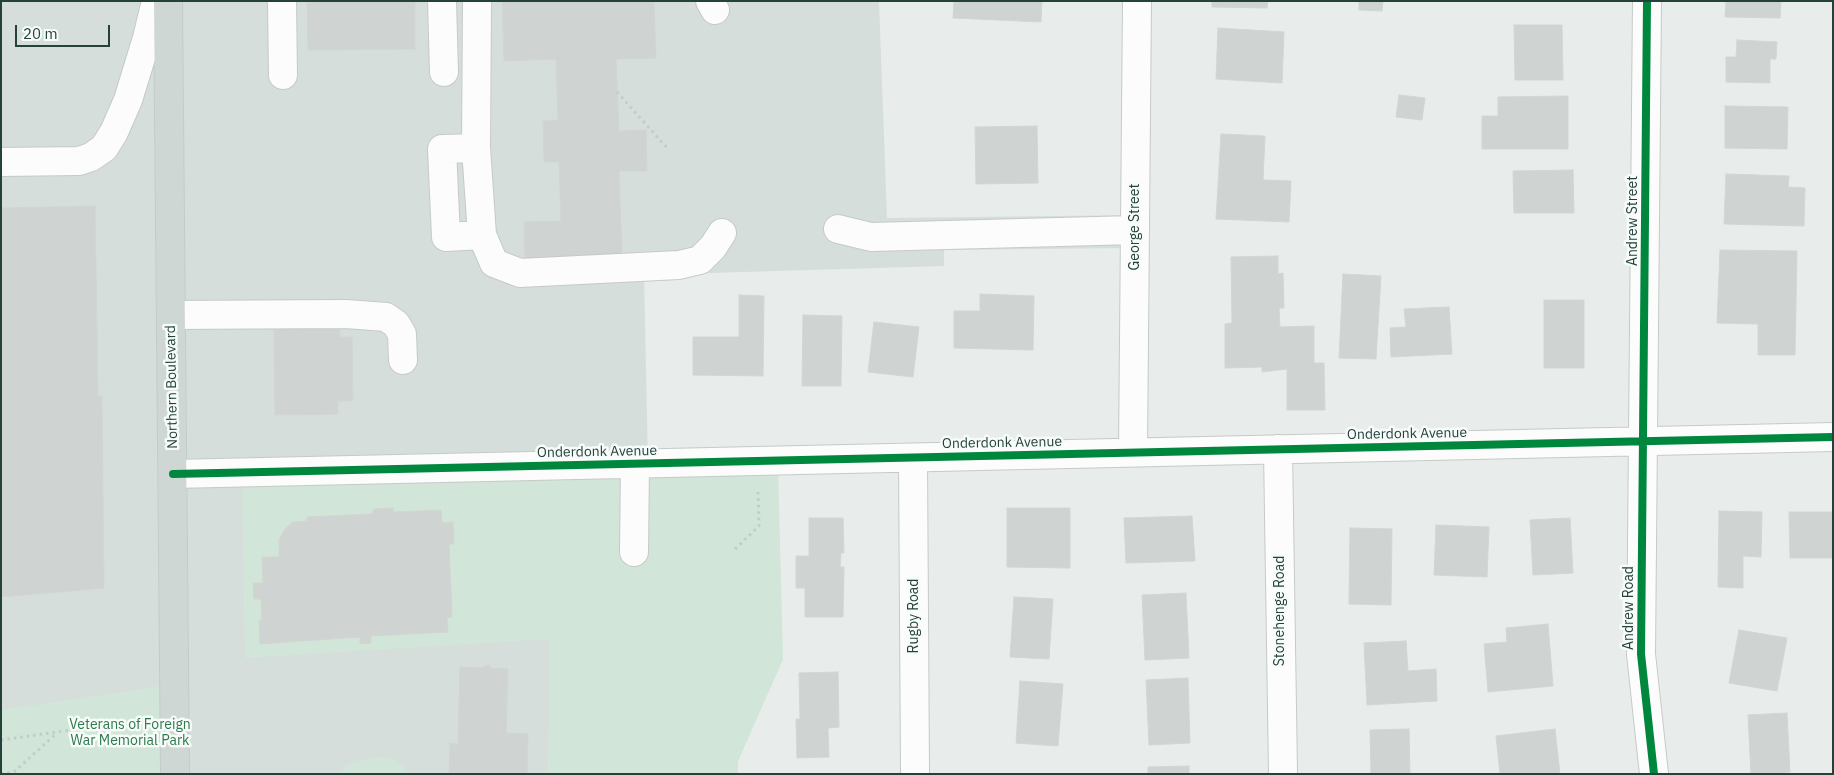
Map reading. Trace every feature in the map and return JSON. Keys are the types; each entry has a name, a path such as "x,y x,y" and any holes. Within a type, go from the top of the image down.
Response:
{"main road":[{"name":"Northern Boulevard","path":"168,1 174,774"}],"street":[{"path":"1,162 79,161 91,157 104,148 114,132 128,100 156,1"},
{"path":"437,1 442,33"},
{"path":"442,1 444,72"},
{"path":"476,1 476,148 482,235 494,263 520,274 685,264 700,260 708,254 722,233"},
{"name":"George Street","path":"1133,452 1137,1"},
{"name":"Andrew Street","path":"1644,441 1647,1"},
{"path":"283,8 283,75"},
{"path":"476,148 442,150 446,237 482,235"},
{"path":"838,229 871,237 1135,230"},
{"path":"171,314 346,314 386,318 396,324 402,334 403,360"},
{"name":"Onderdonk Avenue","path":"172,474 1833,437"},
{"name":"Andrew Road","path":"1644,441 1641,654 1644,696 1654,774"},
{"name":"Stonehenge Road","path":"1278,449 1283,774"},
{"name":"Rugby Road","path":"913,458 915,774"},
{"path":"634,552 635,464"}],"path":[{"path":"617,92 669,150"},
{"path":"734,549 759,526 758,488"},
{"path":"1,740 113,724"},
{"path":"1,774 14,773 58,732"}],"shaded area":[{"path":"1,1 879,1 887,218 1135,215 1135,248 944,250 944,266 644,275 648,463 783,659 738,761 738,774 1,774"}],"green space":[{"path":"778,465 783,659 738,761 738,774 548,774 550,639 245,658 242,481"},
{"name":"Veterans of Foreign War Memorial Park","path":"171,685 172,774 1,774 1,710"},
{"path":"380,757 393,759 402,764 409,774 338,774 345,766 357,761"}],"building":[{"path":"307,1 415,1 415,49 308,50"},
{"path":"502,1 654,1 656,58 616,59 619,131 646,130 647,171 619,171 622,258 525,261 524,222 561,221 559,162 544,162 543,121 558,120 556,59 504,61"},
{"path":"954,1 1042,1 1041,22 953,18"},
{"path":"1212,1 1268,1 1267,8 1212,7"},
{"path":"1359,1 1383,1 1382,11 1359,10"},
{"path":"1726,1 1781,1 1780,18 1725,17"},
{"path":"1514,25 1562,25 1563,80 1515,80"},
{"path":"1218,28 1284,32 1282,83 1216,79"},
{"path":"1737,40 1777,42 1776,59 1770,59 1770,83 1726,82 1726,57 1736,57"},
{"path":"1399,95 1425,98 1422,120 1396,117"},
{"path":"1568,96 1568,149 1482,149 1482,116 1498,116 1498,97"},
{"path":"1725,106 1788,107 1787,149 1725,148"},
{"path":"1037,126 1038,183 976,184 975,127"},
{"path":"1221,134 1265,136 1263,180 1291,181 1289,222 1216,219"},
{"path":"1573,170 1574,213 1514,213 1513,171"},
{"path":"1726,174 1789,176 1788,187 1805,188 1804,226 1724,224"},
{"path":"95,206 98,396 1,397 1,208"},
{"path":"1720,250 1797,251 1795,355 1758,355 1758,324 1717,323"},
{"path":"1278,256 1278,274 1283,273 1284,308 1279,308 1280,327 1314,326 1314,363 1324,363 1325,410 1287,410 1287,369 1262,372 1262,367 1225,368 1225,324 1232,323 1231,257"},
{"path":"1343,274 1381,276 1376,359 1339,358"},
{"path":"980,294 1034,296 1033,350 954,348 954,311 980,311"},
{"path":"739,295 764,296 763,376 693,375 693,337 739,337"},
{"path":"1544,300 1584,300 1584,368 1544,368"},
{"path":"1449,307 1452,354 1391,357 1390,328 1406,327 1404,309"},
{"path":"803,315 842,316 841,386 802,386"},
{"path":"874,322 919,327 913,377 868,372"},
{"path":"274,325 340,326 340,337 352,337 353,401 338,401 338,414 275,415"},
{"path":"102,396 104,588 1,597 1,397"},
{"path":"393,508 393,512 441,510 442,523 453,522 454,544 449,544 452,617 447,618 448,632 371,636 371,643 360,644 360,637 260,644 259,620 262,620 261,599 254,599 253,583 263,583 262,557 279,557 279,540 285,529 293,522 307,521 307,517 372,514 374,509"},
{"path":"1007,508 1070,508 1070,568 1007,567"},
{"path":"1719,511 1762,512 1761,557 1743,556 1743,588 1718,587"},
{"path":"1789,512 1833,512 1833,558 1790,558"},
{"path":"1192,516 1195,561 1126,563 1124,518"},
{"path":"809,518 843,518 844,553 841,553 840,567 844,567 843,617 805,617 805,588 796,588 796,556 809,556"},
{"path":"1570,518 1573,573 1533,575 1530,520"},
{"path":"1436,525 1489,527 1487,577 1434,575"},
{"path":"1350,528 1392,529 1391,605 1349,604"},
{"path":"1186,593 1189,658 1145,660 1142,595"},
{"path":"1014,597 1053,599 1049,659 1010,657"},
{"path":"1548,624 1553,686 1488,692 1484,644 1507,642 1506,628"},
{"path":"1739,630 1787,638 1777,691 1729,683"},
{"path":"1406,641 1408,671 1436,669 1437,701 1367,705 1364,643"},
{"path":"490,665 490,668 508,669 506,733 528,734 527,774 449,774 450,743 458,744 460,667 484,668 484,666"},
{"path":"838,672 839,727 828,728 829,757 797,758 796,719 800,719 799,673"},
{"path":"1188,678 1190,743 1149,745 1146,680"},
{"path":"1020,681 1063,684 1058,746 1016,743"},
{"path":"1787,713 1790,772 1751,774 1748,715"},
{"path":"1409,729 1410,774 1371,774 1370,730"},
{"path":"1555,729 1560,774 1500,774 1496,736"},
{"path":"1189,766 1189,774 1148,774 1148,767"}],"cycle path":[{"path":"1647,1 1641,654 1654,774"},
{"path":"173,474 1833,437"}]}
